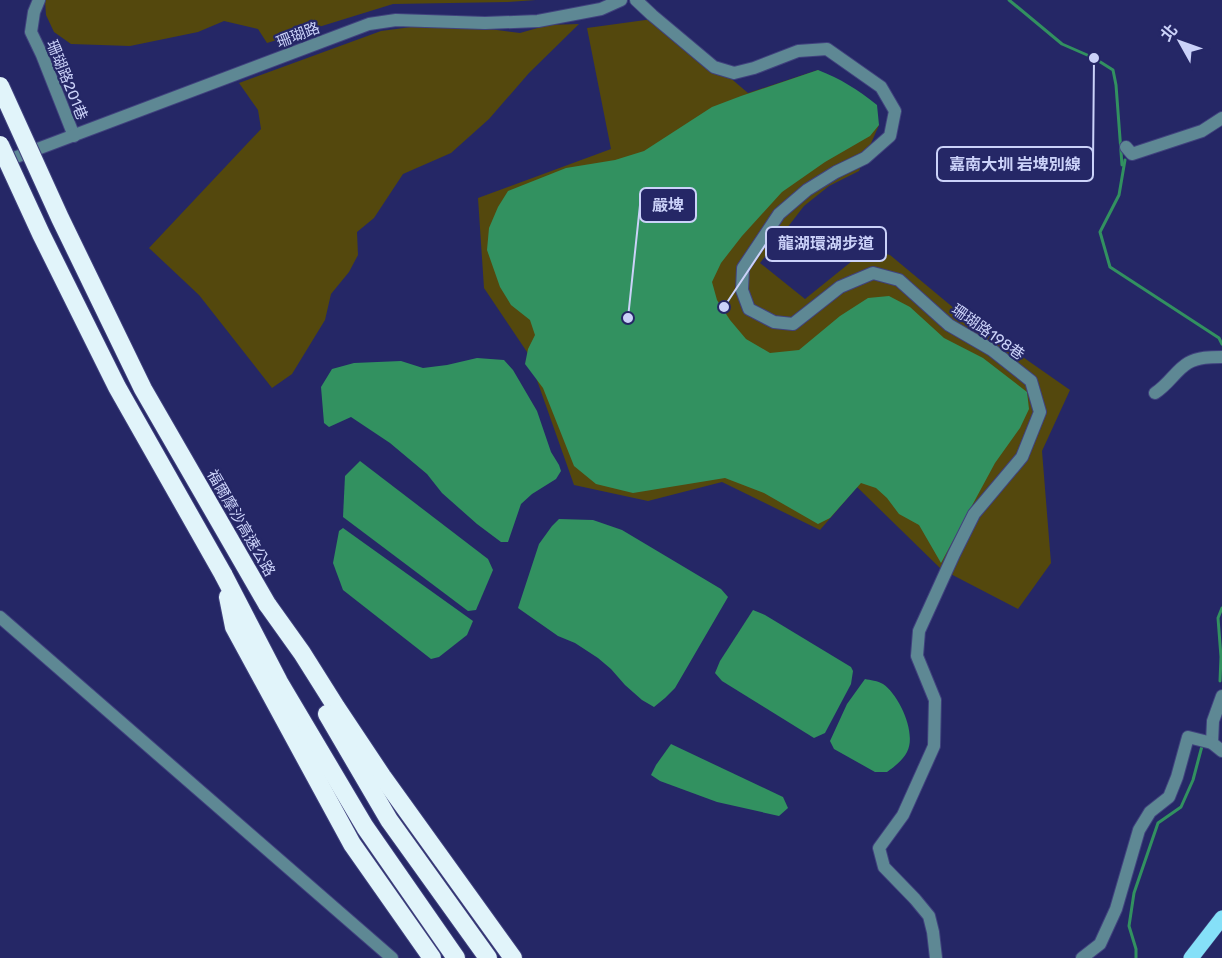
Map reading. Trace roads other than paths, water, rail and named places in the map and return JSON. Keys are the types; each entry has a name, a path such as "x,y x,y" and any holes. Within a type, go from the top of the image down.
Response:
{"highway":[{"name":"福爾摩沙高速公路","path":"0,86 60,218 143,389 267,604 310,686 389,820 488,958"},
{"path":"0,145 41,234 117,387 223,574 279,682 366,827 456,958"},
{"path":"223,574 234,627 352,844 432,958"},
{"path":"267,604 302,653 382,776 513,958"}],"main road":[{"path":"1191,958 1222,918"}],"street":[{"name":"珊瑚路201巷","path":"39,0 34,12 31,32 74,136"},
{"name":"珊瑚路","path":"0,163 369,24 396,20 485,23 538,21 601,9 621,0"},
{"name":"珊瑚路198巷","path":"636,0 714,67 734,74 798,51 827,49 881,87 895,111 890,136 865,158 807,190 779,214 743,268 742,290 749,309 774,322 793,324 840,287 873,273 899,280 949,325 992,350 1031,381 1040,412 1022,456 974,514 919,631 917,656 935,700 934,746 903,815 879,848 884,867 915,898 929,916 936,958"},
{"path":"1126,147 1132,154 1202,131 1222,118"},
{"path":"1155,393 1165,387 1189,362 1205,357 1222,357"},
{"path":"0,617 392,958"},
{"path":"1212,743 1213,721 1222,696"},
{"path":"1082,958 1100,944 1116,909 1139,830 1150,812 1169,797 1188,737 1212,743 1222,751"}],"waterway":[{"path":"1009,0 1062,44 1094,58 1113,70 1122,165"},
{"path":"1125,160 1119,195 1100,232 1110,267 1219,338 1222,344"},
{"path":"1220,681 1218,618 1222,608"},
{"path":"1136,958 1136,949 1129,926 1134,893 1158,823 1181,807 1193,780 1202,746"}],"place":[{"name":"嘉南大圳 岩埤別線","path":"1094,58"},
{"name":"龍湖環湖步道","path":"724,307"},
{"name":"嚴埤","path":"628,318"}]}
